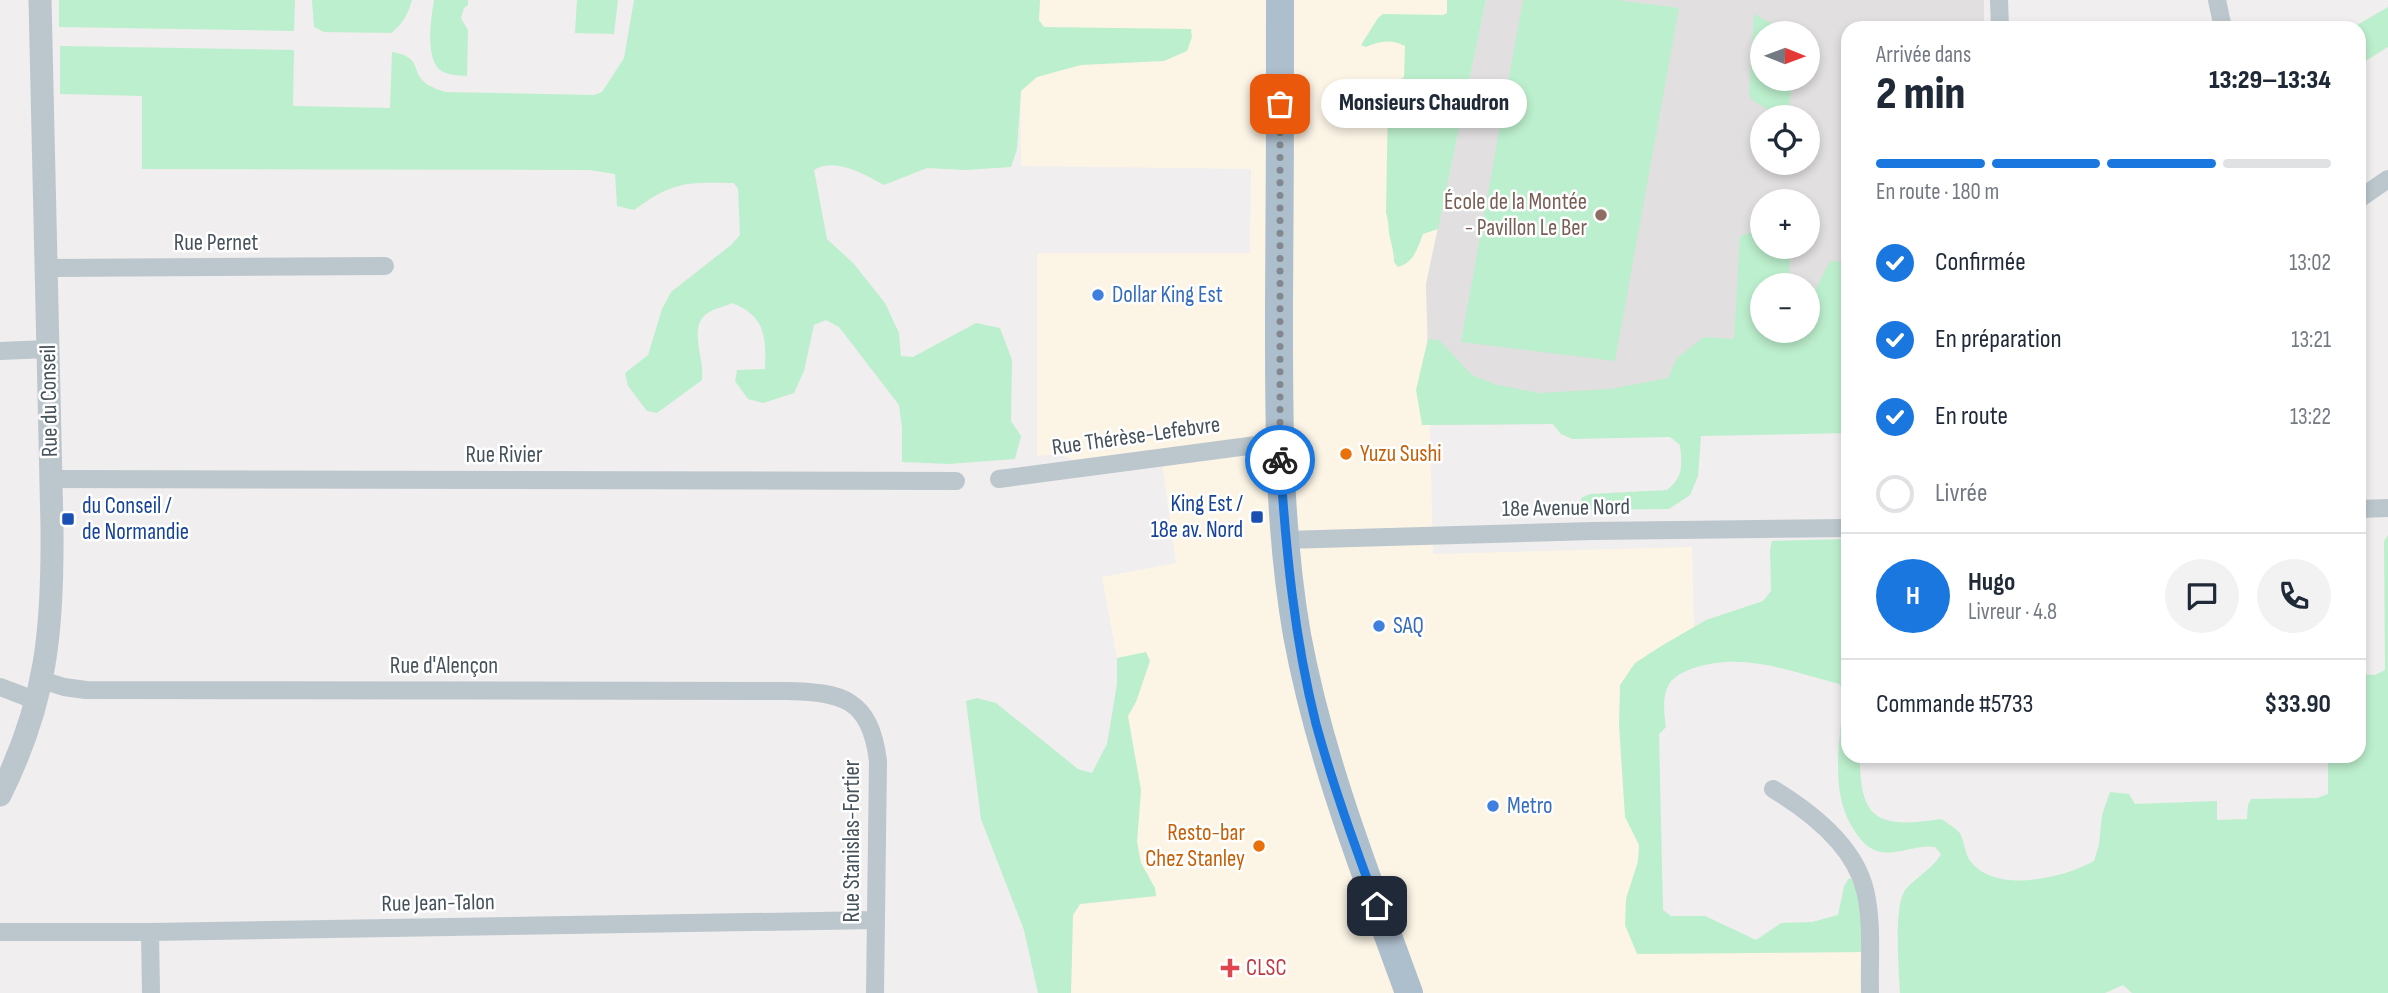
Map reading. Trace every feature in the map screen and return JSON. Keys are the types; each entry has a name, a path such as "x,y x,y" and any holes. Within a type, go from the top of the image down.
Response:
{"main road":[{"path":"1280,0 1279,442 1285,540 1297,633 1316,722 1338,798 1409,993"}],"street":[{"name":"Rue du Conseil","path":"0,794 24,742 39,691 52,609 40,0"},
{"path":"1999,0 2000,21"},
{"path":"2217,0 2222,21"},
{"path":"2366,194 2388,179"},
{"name":"Rue Pernet","path":"46,268 385,266"},
{"path":"0,351 48,349"},
{"name":"Rue Thérèse-Lefebvre","path":"999,479 1279,442"},
{"name":"Rue Rivier","path":"51,479 956,481"},
{"path":"2366,509 2388,508"},
{"name":"18e Avenue Nord","path":"1285,540 1592,531 1841,528"},
{"name":"Rue d'Alençon","path":"0,687 39,691 64,687 86,690 785,691 821,693 846,699"},
{"name":"Rue Stanislas-Fortier","path":"846,699 868,720 876,739 875,993"},
{"path":"1773,789 1834,836 1859,872 1868,914 1870,993"},
{"name":"Rue Jean-Talon","path":"0,932 876,920"},
{"path":"150,932 151,993"}],"shaded area":[{"path":"1020,0 1486,0 1426,284 1433,554 1692,547 1694,630 1647,654 1649,954 1869,952 1870,993 1071,993 1073,915 1081,904 1156,896 1155,888 1141,863 1137,842 1141,790 1127,716 1136,702 1146,652 1117,658 1102,577 1176,563 1160,449 1073,460 1060,454 1037,456 1037,253 1250,253 1251,169 1021,166"},
{"name":"École de la Montée - Pavillon Le Ber","path":"1486,0 1984,0 1984,21 1841,21 1841,421 1430,425 1426,284"}],"green space":[{"path":"59,0 295,0 294,31 59,27"},
{"path":"312,0 412,0 399,26 391,33 324,32 314,27"},
{"path":"434,0 468,0 461,18 468,30 467,76 446,73 435,64 430,37"},
{"path":"577,0 618,0 614,34 575,33"},
{"path":"634,0 1040,0 1039,20 1044,27 1191,29 1192,37 1187,51 1164,61 1081,65 1037,77 1021,91 1017,149 1011,167 965,170 927,168 884,185 840,166 822,166 814,170 827,239 854,264 885,303 899,333 901,356 913,357 976,323 1000,328 1012,360 1011,421 1021,436 1015,459 948,464 902,462 899,405 839,327 826,320 814,325 804,371 794,393 763,403 748,399 735,381 737,370 765,369 764,338 758,321 752,314 732,303 711,311 700,321 698,337 702,380 657,413 647,411 628,386 625,373 648,355 662,309 671,292 740,235 738,189 734,183 681,185 659,193 634,210 617,206 615,174 589,170 142,169 142,96 60,94 60,46 294,50 293,106 390,108 392,52 413,61 422,80 445,92 594,95 602,92 624,58"},
{"path":"1447,0 1486,0 1438,229 1423,234 1412,258 1398,267 1394,262 1386,213 1388,100 1390,86 1404,77 1405,46 1390,42 1366,47 1361,45 1383,14 1443,15 1447,13"},
{"path":"1523,0 1617,0 1679,8 1615,361 1461,342"},
{"path":"2388,7 2388,47 2366,61 2366,21"},
{"path":"1754,14 1767,21 1754,21"},
{"path":"1750,78 1750,91 1791,91 1789,105 1761,105 1752,100 1749,94"},
{"path":"1750,233 1750,259 1790,259 1789,273 1750,273 1750,343 1820,343 1820,281 1830,261 1841,262 1841,433 1701,436 1698,476 1690,495 1669,509 1582,510 1581,498 1590,494 1667,490 1679,475 1681,464 1680,445 1670,437 1572,439 1561,434 1553,424 1422,425 1416,390 1428,339 1439,340 1472,375 1494,384 1539,393 1610,389 1668,378 1677,358 1704,337 1734,339 1740,236"},
{"path":"2388,535 2388,993 2132,993 2123,985 2105,993 1900,993 1898,939 1902,897 1906,889 1934,864 1941,854 1935,847 1928,846 1881,852 1867,845 1856,833 1841,801 1838,765 1841,724 1841,763 1860,763 1864,795 1869,808 1889,821 1920,822 1941,819 1959,832 1971,862 1982,872 1997,878 2031,880 2066,873 2094,861 2099,845 2102,815 2110,792 2129,794 2135,804 2217,801 2217,820 2247,819 2251,799 2317,798 2328,794 2328,763 2366,763 2366,674 2375,675 2385,670 2384,541"},
{"path":"1841,539 1841,687 1784,669 1747,662 1710,664 1691,669 1669,684 1664,706 1666,727 1659,734 1663,910 1671,916 1705,916 1756,940 1781,923 1812,922 1838,915 1844,886 1849,878 1856,881 1860,895 1862,952 1637,954 1625,925 1626,899 1638,861 1639,845 1625,817 1619,725 1620,685 1635,663 1663,645 1706,620 1763,601 1771,591 1772,541"},
{"path":"1146,652 1150,661 1136,702 1128,716 1141,790 1137,842 1141,863 1155,888 1156,896 1080,904 1073,915 1071,993 1038,993 1024,930 981,819 966,701 977,698 996,703 1078,769 1092,773 1107,744 1117,684 1117,658"}],"way so far":[{"path":"1280,104 1280,460"}],"place":[{"name":"Monsieurs Chaudron","path":"1280,104"},
{"name":"École de la Montée - Pavillon Le Ber","path":"1601,215"},
{"name":"Dollar King Est","path":"1098,295"},
{"name":"Yuzu Sushi","path":"1346,454"},
{"name":"King Est / 18e av. Nord","path":"1257,517"},
{"name":"du Conseil / de Normandie","path":"68,519"},
{"name":"SAQ","path":"1379,626"},
{"name":"Metro","path":"1493,806"},
{"name":"Resto-bar Chez Stanley","path":"1259,846"},
{"name":"CLSC","path":"1230,968"}],"route":[{"path":"1280,460 1288,575 1306,681 1338,798 1377,906"}]}
